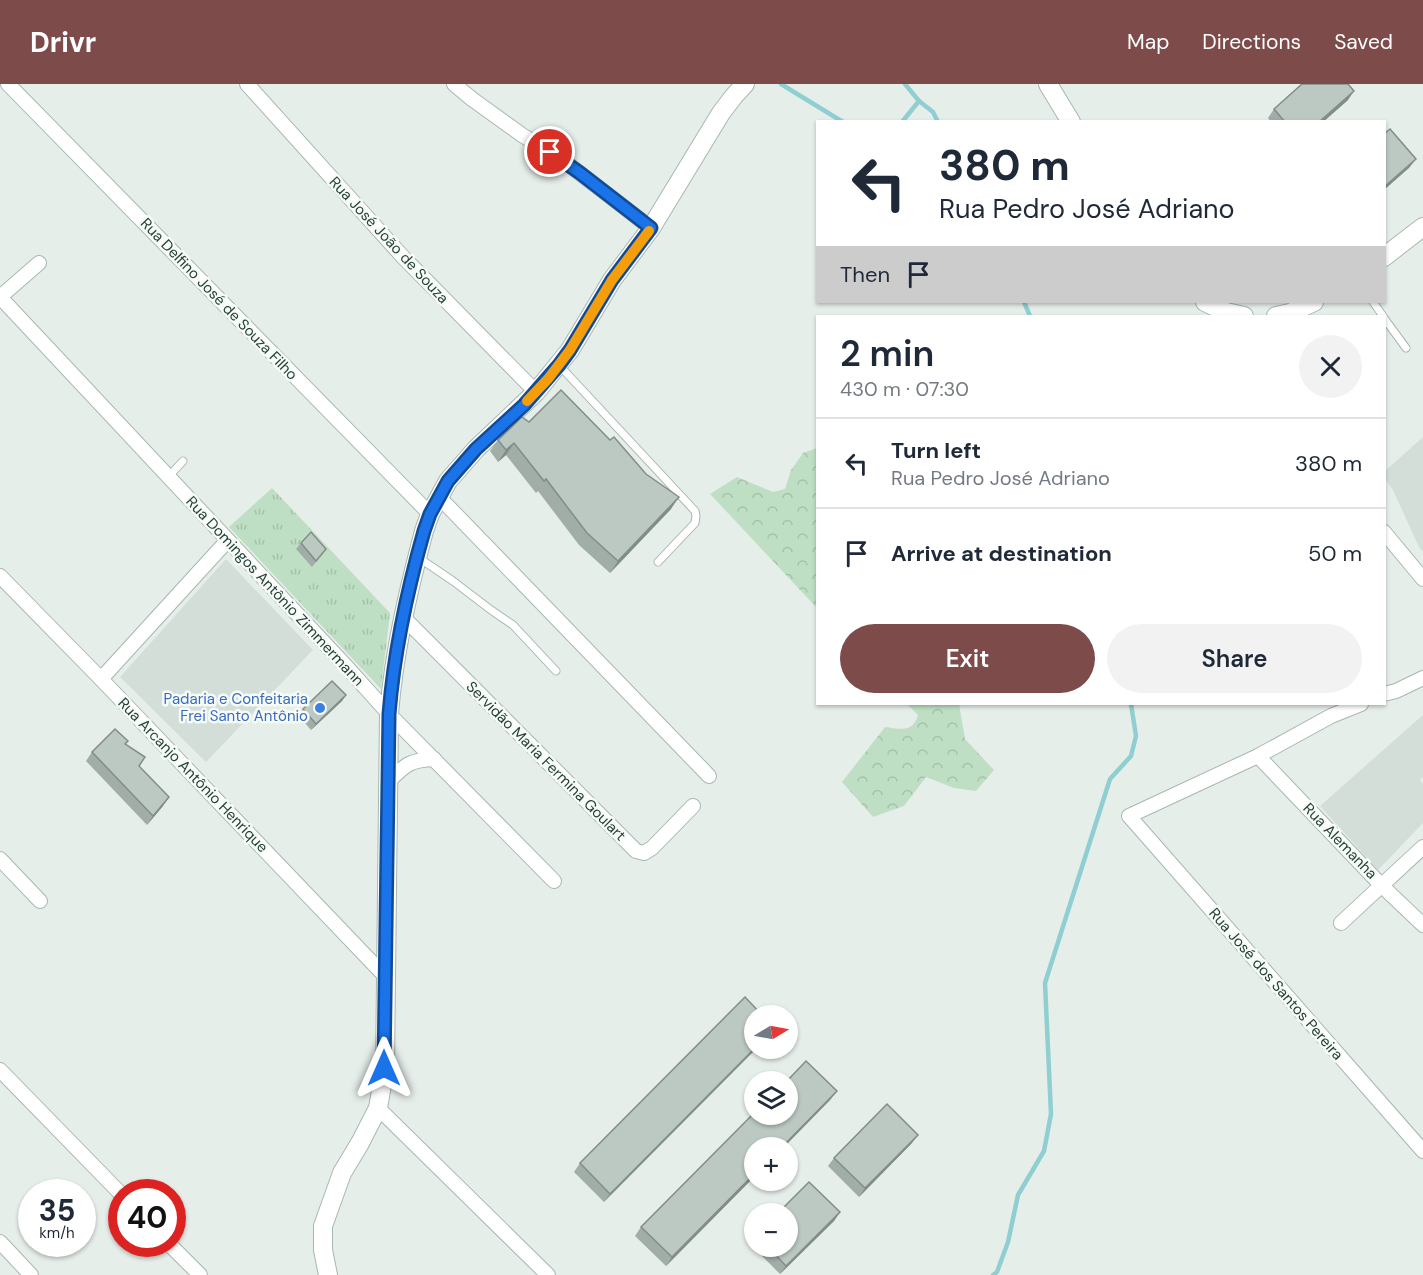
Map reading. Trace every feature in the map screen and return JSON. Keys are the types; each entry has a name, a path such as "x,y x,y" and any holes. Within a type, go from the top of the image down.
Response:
{"street":[{"name":"Rua Delfino José de Souza Filho","path":"8,84 709,776"},
{"name":"Rua José João de Souza","path":"247,84 403,257 536,392"},
{"path":"454,84 522,135 564,161 651,228"},
{"path":"328,1275 323,1250 324,1226 342,1173 378,1108 384,1068 389,714 403,616 417,557 434,506 448,481 476,449 536,392 559,365 612,280 651,228 721,113 745,84"},
{"path":"1048,84 1070,120"},
{"path":"1386,255 1423,227"},
{"path":"0,297 39,263"},
{"name":"Rua Domingos Antônio Zimmermann","path":"0,297 389,714 554,881"},
{"path":"1207,303 1226,314"},
{"path":"1280,315 1312,303"},
{"path":"1386,534 1423,579"},
{"path":"101,679 227,541"},
{"name":"Rua Arcanjo Antônio Henrique","path":"0,576 385,976"},
{"name":"Servidão Maria Fermina Goulart","path":"403,616 636,851 644,853 652,848 693,806"},
{"path":"1386,694 1423,678"},
{"path":"1258,756 1331,716 1358,705"},
{"name":"Rua José dos Santos Pereira","path":"1258,756 1129,816 1423,1151"},
{"name":"Rua Alemanha","path":"1258,756 1381,885 1423,925"},
{"path":"388,782 410,763 434,759"},
{"path":"1341,923 1423,847"},
{"path":"0,859 40,901"},
{"path":"0,1070 108,1181"},
{"path":"378,1108 548,1275"},
{"path":"0,1242 31,1275"},
{"path":"182,1257 200,1275"}],"lane":[{"path":"1386,320 1406,348"},
{"path":"559,365 695,511 695,523 658,562"},
{"path":"168,477 183,460"},
{"path":"417,557 513,625 556,671"}],"shaded area":[{"path":"1423,437 1423,552 1393,490 1386,480 1386,470"},
{"path":"226,559 313,650 206,762 120,677"},
{"path":"1423,715 1423,777 1420,780 1423,784 1423,823 1378,870 1320,806"}],"green space":[{"path":"816,448 816,607 710,494 737,477 773,492 785,489 791,470 803,453"},
{"path":"272,488 390,613 381,689 229,527"},
{"path":"908,705 959,705 965,739 994,770 976,791 954,788 926,777 904,806 873,817 842,782 885,727 909,727 916,721 918,715"}],"building":[{"path":"1302,84 1348,84 1354,91 1321,120 1283,120 1274,109"},
{"path":"1390,129 1416,159 1386,185 1386,132"},
{"path":"561,390 610,440 614,437 646,474 679,497 618,561 587,533 546,479 544,481 514,443 506,450 498,440 522,417 529,422"},
{"path":"311,532 326,549 316,561 301,543"},
{"name":"Padaria e Confeitaria Frei Santo Antônio","path":"332,681 346,695 316,724 303,709"},
{"path":"115,729 128,741 125,744 145,757 139,766 169,797 153,816 92,752"},
{"path":"745,997 753,1005 744,1005 744,1059 610,1194 580,1163"},
{"path":"806,1061 837,1091 792,1137 744,1137 744,1184 672,1257 641,1227 744,1123 744,1125 798,1125 796,1071"},
{"path":"887,1104 918,1135 865,1188 834,1158"},
{"path":"809,1182 840,1212 798,1254 798,1203 788,1203"},
{"path":"777,1257 795,1257 786,1266"}],"waterway":[{"path":"781,84 840,120"},
{"path":"905,84 919,101 933,112 937,120"},
{"path":"904,120 919,101"},
{"path":"1024,303 1030,315"},
{"path":"993,1275 997,1272 1008,1242 1018,1195 1044,1151 1051,1114 1045,983 1110,779 1131,756 1136,736 1131,705"}],"slow traffic":[{"path":"527,401 548,379 570,350 612,280 649,231"}],"place":[{"name":"Padaria e Confeitaria Frei Santo Antônio","path":"320,708"}],"route":[{"path":"384,1068 389,714 397,643 424,531 430,514 448,481 476,449 524,405 548,379 570,350 612,280 651,228 550,152"}]}
